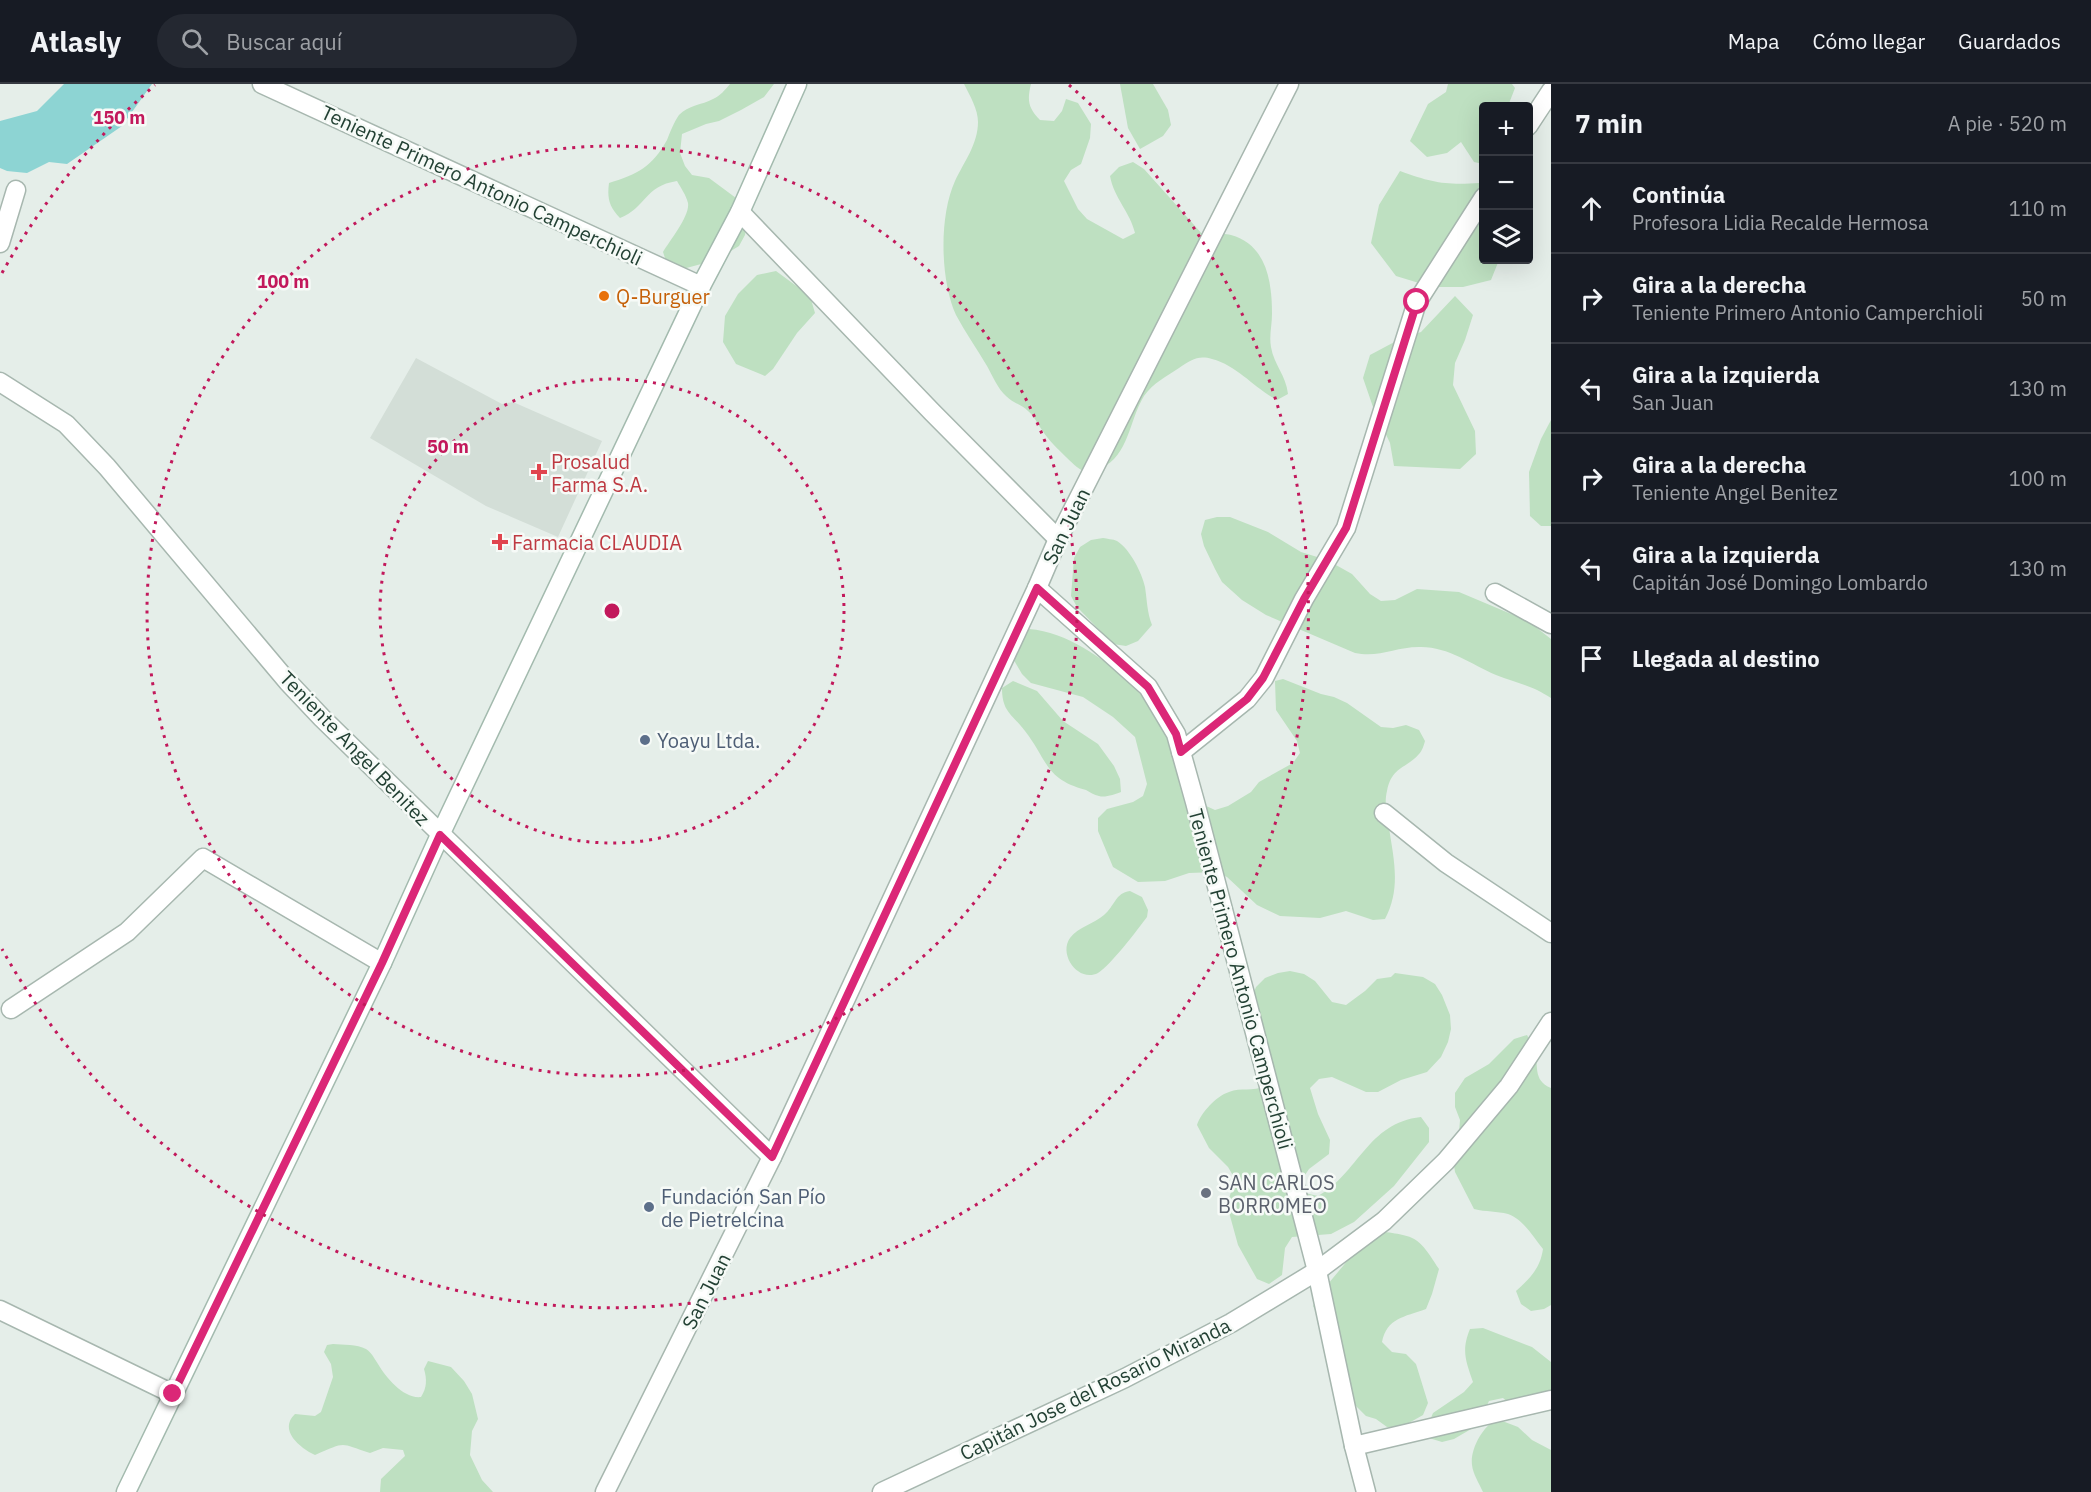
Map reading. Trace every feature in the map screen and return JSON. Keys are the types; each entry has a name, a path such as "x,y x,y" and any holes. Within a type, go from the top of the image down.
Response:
{"street":[{"name":"Teniente Primero Antonio Camperchioli","path":"262,84 701,286"},
{"path":"126,1492 382,963 440,835 701,286 740,212 797,84"},
{"name":"San Juan","path":"605,1492 772,1157 1058,539 1289,84"},
{"path":"1533,118 1551,89 1547,84"},
{"path":"0,243 16,190"},
{"path":"1181,752 1247,699 1263,678 1304,599 1346,528 1417,302 1479,205"},
{"path":"740,212 1058,539"},
{"name":"Teniente Angel Benitez","path":"0,382 66,424 156,522 288,682 322,718 772,1157"},
{"name":"Teniente Primero Antonio Camperchioli","path":"1037,588 1148,687 1176,734 1317,1270 1354,1446 1366,1492"},
{"path":"1495,593 1551,624"},
{"path":"1384,813 1446,863 1551,933"},
{"path":"11,1009 127,932 203,858 382,963"},
{"name":"Capitán Jose del Rosario Miranda","path":"882,1492 1125,1378 1231,1323 1317,1270 1384,1221 1446,1161 1509,1086 1551,1022"},
{"path":"0,1310 173,1394"},
{"path":"1354,1446 1551,1400"}],"shaded area":[{"path":"416,358 502,404 513,402 602,441 558,537 486,506 370,438"}],"green space":[{"path":"730,84 774,84 764,97 741,110 719,121 682,134 680,153 685,166 692,175 709,178 736,198 747,221 745,235 739,246 716,260 679,270 667,264 663,252 683,221 688,208 686,197 677,181 658,187 629,214 620,218 610,202 609,183 636,173 650,163 667,140 679,115 687,109 716,98"},
{"path":"964,84 1031,84 1030,104 1040,120 1054,121 1062,111 1066,99 1078,103 1091,124 1090,138 1081,164 1071,170 1064,181 1078,209 1087,219 1123,239 1135,233 1110,176 1119,167 1133,162 1144,169 1203,235 1231,235 1253,247 1260,256 1269,278 1272,302 1271,347 1288,394 1277,400 1221,362 1207,358 1195,359 1160,380 1148,391 1139,405 1123,446 1110,462 1101,468 1085,471 1066,457 1047,438 1030,413 1000,390 956,315 951,301 944,266 946,212 955,181 976,138 978,122 975,107"},
{"path":"1120,84 1153,84 1168,110 1171,125 1163,136 1140,149 1128,128"},
{"path":"1448,84 1512,84 1515,88 1510,102 1479,102 1479,163 1474,162 1461,142 1447,153 1427,157 1410,141 1428,104 1446,92"},
{"path":"1400,171 1439,182 1479,183 1479,264 1497,264 1491,280 1463,287 1432,287 1396,276 1371,243 1379,205"},
{"path":"776,271 810,296 815,313 797,333 773,369 765,376 736,364 723,342 725,316 738,294 757,275"},
{"path":"1455,296 1473,315 1455,363 1453,385 1475,431 1476,454 1460,469 1394,466 1390,443 1373,407 1363,378 1370,355 1400,339 1421,332"},
{"path":"1551,420 1551,526 1541,526 1530,516 1529,472 1541,439"},
{"path":"1230,517 1268,532 1301,552 1327,560 1352,574 1370,594 1381,601 1395,600 1417,589 1459,592 1528,621 1551,639 1551,698 1439,649 1419,647 1372,654 1355,653 1266,615 1242,600 1222,582 1215,569 1201,534 1205,520"},
{"path":"1103,538 1117,541 1131,555 1145,587 1152,625 1138,641 1126,646 1113,644 1077,607 1071,596 1074,558 1080,547 1091,540"},
{"path":"1029,629 1057,635 1070,641 1095,655 1131,681 1163,728 1204,805 1215,810 1228,806 1251,792 1259,782 1293,763 1300,753 1297,741 1276,710 1275,681 1283,679 1334,697 1347,703 1381,727 1393,728 1406,725 1419,730 1425,741 1422,750 1392,777 1386,796 1395,885 1385,919 1373,920 1346,911 1320,918 1280,916 1257,905 1227,877 1216,872 1189,873 1165,881 1138,882 1113,867 1098,831 1098,818 1107,809 1133,802 1143,796 1147,784 1135,737 1113,717 1083,697 1031,683 1022,674 1008,650 1016,631"},
{"path":"1013,681 1037,691 1063,721 1098,744 1114,766 1120,779 1121,792 1097,796 1062,780 1049,768 1033,742 1006,708 1002,688"},
{"path":"1130,891 1142,897 1148,910 1147,917 1124,947 1098,973 1091,975 1078,971 1072,966 1067,952 1070,938 1077,931 1104,915 1121,894"},
{"path":"1290,971 1304,974 1315,981 1332,1002 1346,1005 1377,979 1391,977 1395,973 1423,977 1435,984 1442,995 1450,1015 1451,1029 1441,1057 1427,1072 1401,1080 1378,1092 1366,1092 1332,1077 1319,1079 1310,1088 1318,1114 1330,1140 1329,1154 1309,1169 1301,1181 1305,1193 1318,1196 1332,1186 1375,1139 1403,1121 1421,1117 1429,1128 1429,1142 1394,1186 1354,1222 1331,1234 1292,1237 1285,1248 1282,1275 1269,1284 1257,1279 1238,1245 1227,1205 1235,1179 1228,1167 1209,1148 1197,1125 1202,1115 1224,1094 1266,1086 1245,1014 1256,987 1265,978"},
{"path":"1527,1035 1535,1049 1537,1072 1541,1081 1551,1088 1551,1305 1544,1309 1531,1311 1521,1304 1516,1291 1537,1268 1543,1249 1513,1216 1474,1209 1455,1172 1453,1158 1458,1145 1460,1120 1455,1107 1455,1093 1465,1078 1489,1064 1514,1039"},
{"path":"1373,1230 1413,1238 1425,1248 1439,1269 1426,1309 1392,1323 1384,1334 1382,1342 1392,1352 1406,1354 1416,1364 1428,1403 1423,1415 1400,1428 1387,1427 1376,1419 1366,1416 1356,1406 1341,1381 1332,1343 1313,1306 1328,1284"},
{"path":"1483,1328 1532,1347 1551,1362 1551,1404 1536,1414 1523,1416 1503,1398 1489,1401 1478,1425 1454,1439 1442,1442 1429,1438 1428,1425 1433,1413 1464,1392 1473,1382 1467,1362 1466,1344 1470,1329"},
{"path":"327,1345 354,1345 366,1349 391,1381 408,1395 415,1397 421,1397 424,1390 426,1380 424,1369 428,1361 451,1367 472,1394 478,1419 472,1431 470,1455 482,1480 493,1492 380,1492 381,1479 405,1456 403,1450 383,1448 370,1453 343,1445 315,1455 303,1448 290,1432 290,1420 295,1414 315,1416 321,1412 333,1377 331,1364 324,1352"},
{"path":"1497,1419 1518,1427 1532,1440 1551,1450 1551,1492 1483,1492 1473,1468 1473,1452 1482,1432"}],"water":[{"path":"64,84 152,84 122,126 67,164 49,162 27,173 0,168 0,121 37,111"}],"place":[{"name":"Q-Burguer","path":"604,296"},
{"name":"Prosalud Farma S.A.","path":"539,472"},
{"name":"Farmacia CLAUDIA","path":"500,542"},
{"name":"Yoayu Ltda.","path":"645,740"},
{"name":"SAN CARLOS BORROMEO","path":"1206,1193"},
{"name":"Fundación San Pío de Pietrelcina","path":"649,1207"}],"route":[{"path":"173,1394 382,963 440,835 772,1157 1037,588 1148,687 1176,734 1181,752 1247,699 1263,678 1304,599 1346,528 1417,302"}]}
